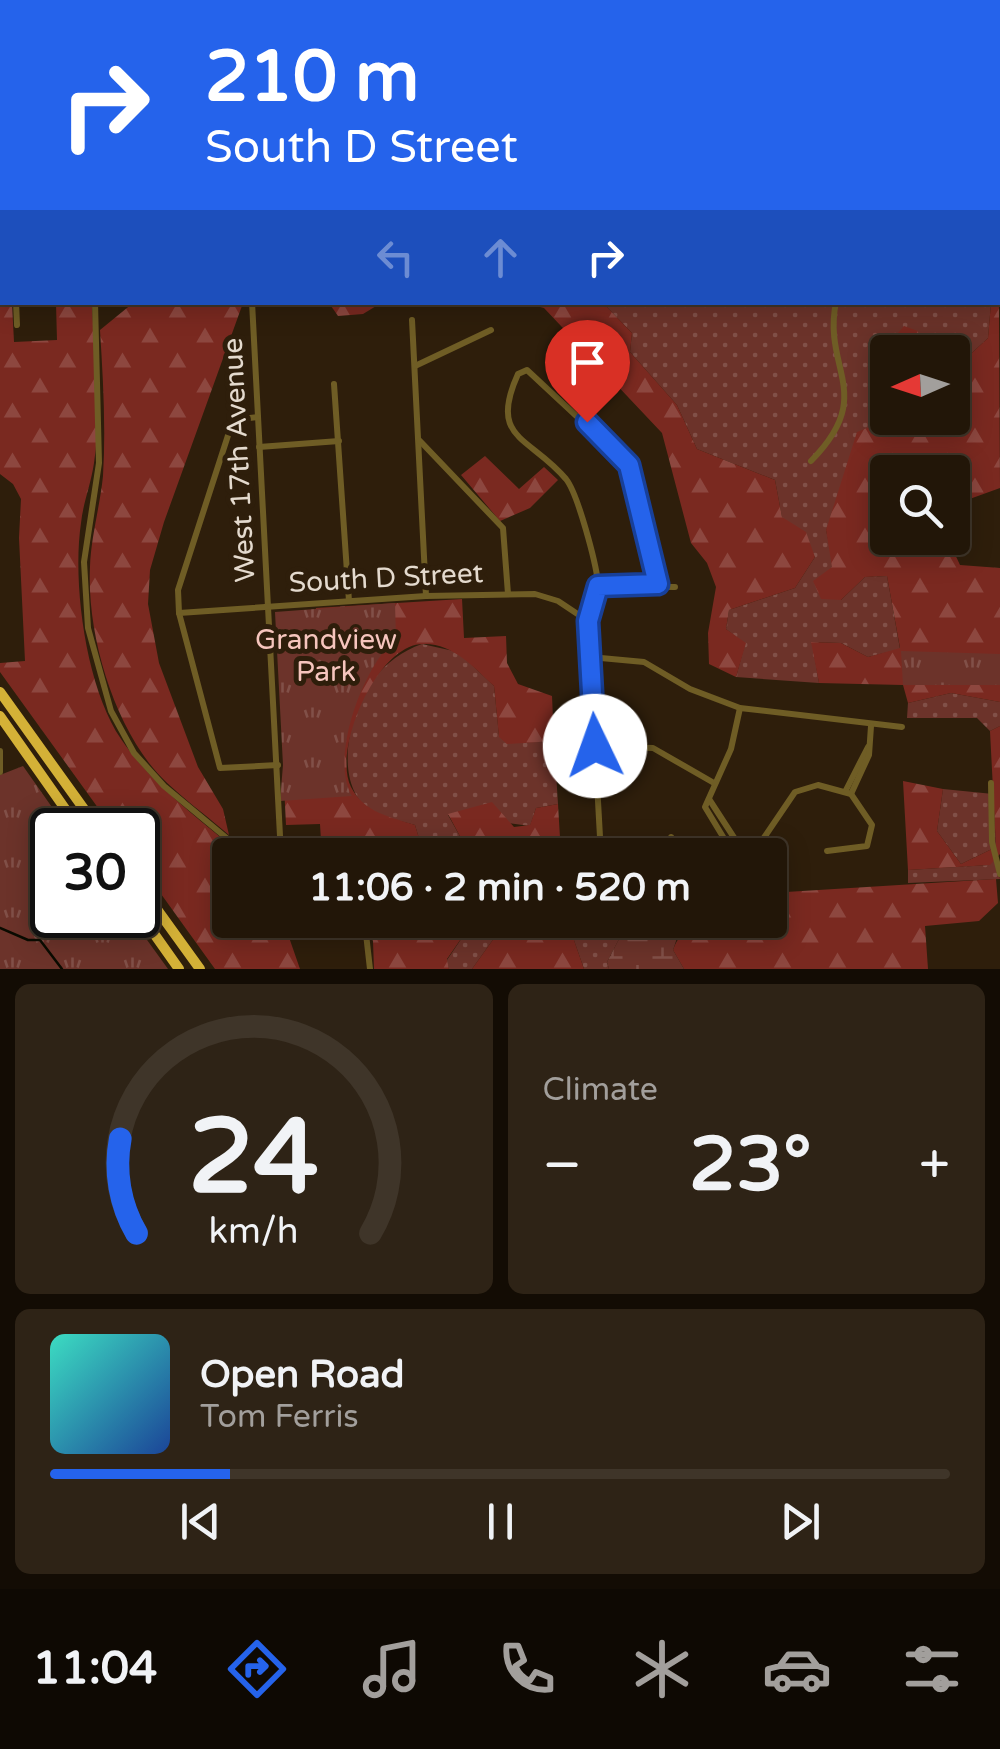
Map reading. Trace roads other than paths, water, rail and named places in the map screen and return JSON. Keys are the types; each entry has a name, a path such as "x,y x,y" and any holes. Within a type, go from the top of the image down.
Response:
{"highway":[{"path":"0,692 83,808"},
{"path":"0,716 65,808"},
{"path":"160,914 200,969"},
{"path":"157,938 179,969"}],"street":[{"path":"16,305 18,325"},
{"path":"95,305 99,463 84,562 88,628 111,711 134,753 164,786 227,838"},
{"name":"West 17th Avenue","path":"252,305 281,838"},
{"path":"812,461 832,439 846,398 836,305"},
{"path":"412,320 426,596"},
{"path":"415,366 491,330"},
{"path":"600,838 588,621 598,586 567,480 512,431 506,418 518,374 527,370 629,465 658,584"},
{"path":"334,384 348,601"},
{"path":"258,417 233,420 182,570 178,613 220,768 278,765"},
{"path":"419,440 503,528 508,594"},
{"path":"259,448 338,441"},
{"path":"598,586 658,584 675,588"},
{"name":"South D Street","path":"178,613 508,594 545,596 588,621"},
{"path":"590,657 644,662 690,690 740,708 902,727"},
{"path":"731,838 708,799 731,749 740,708"},
{"path":"848,792 864,770 871,726"},
{"path":"595,746 653,748 715,783"},
{"path":"0,751 0,772"},
{"path":"991,783 992,842 1000,874"},
{"path":"764,838 795,792 818,785 848,792 868,814 871,840 863,848 827,851"},
{"path":"366,938 370,969"}],"waterway":[{"path":"0,928 28,940 40,940 62,969"}],"park label":[{"name":"Grandview Park","path":"326,656"}]}
